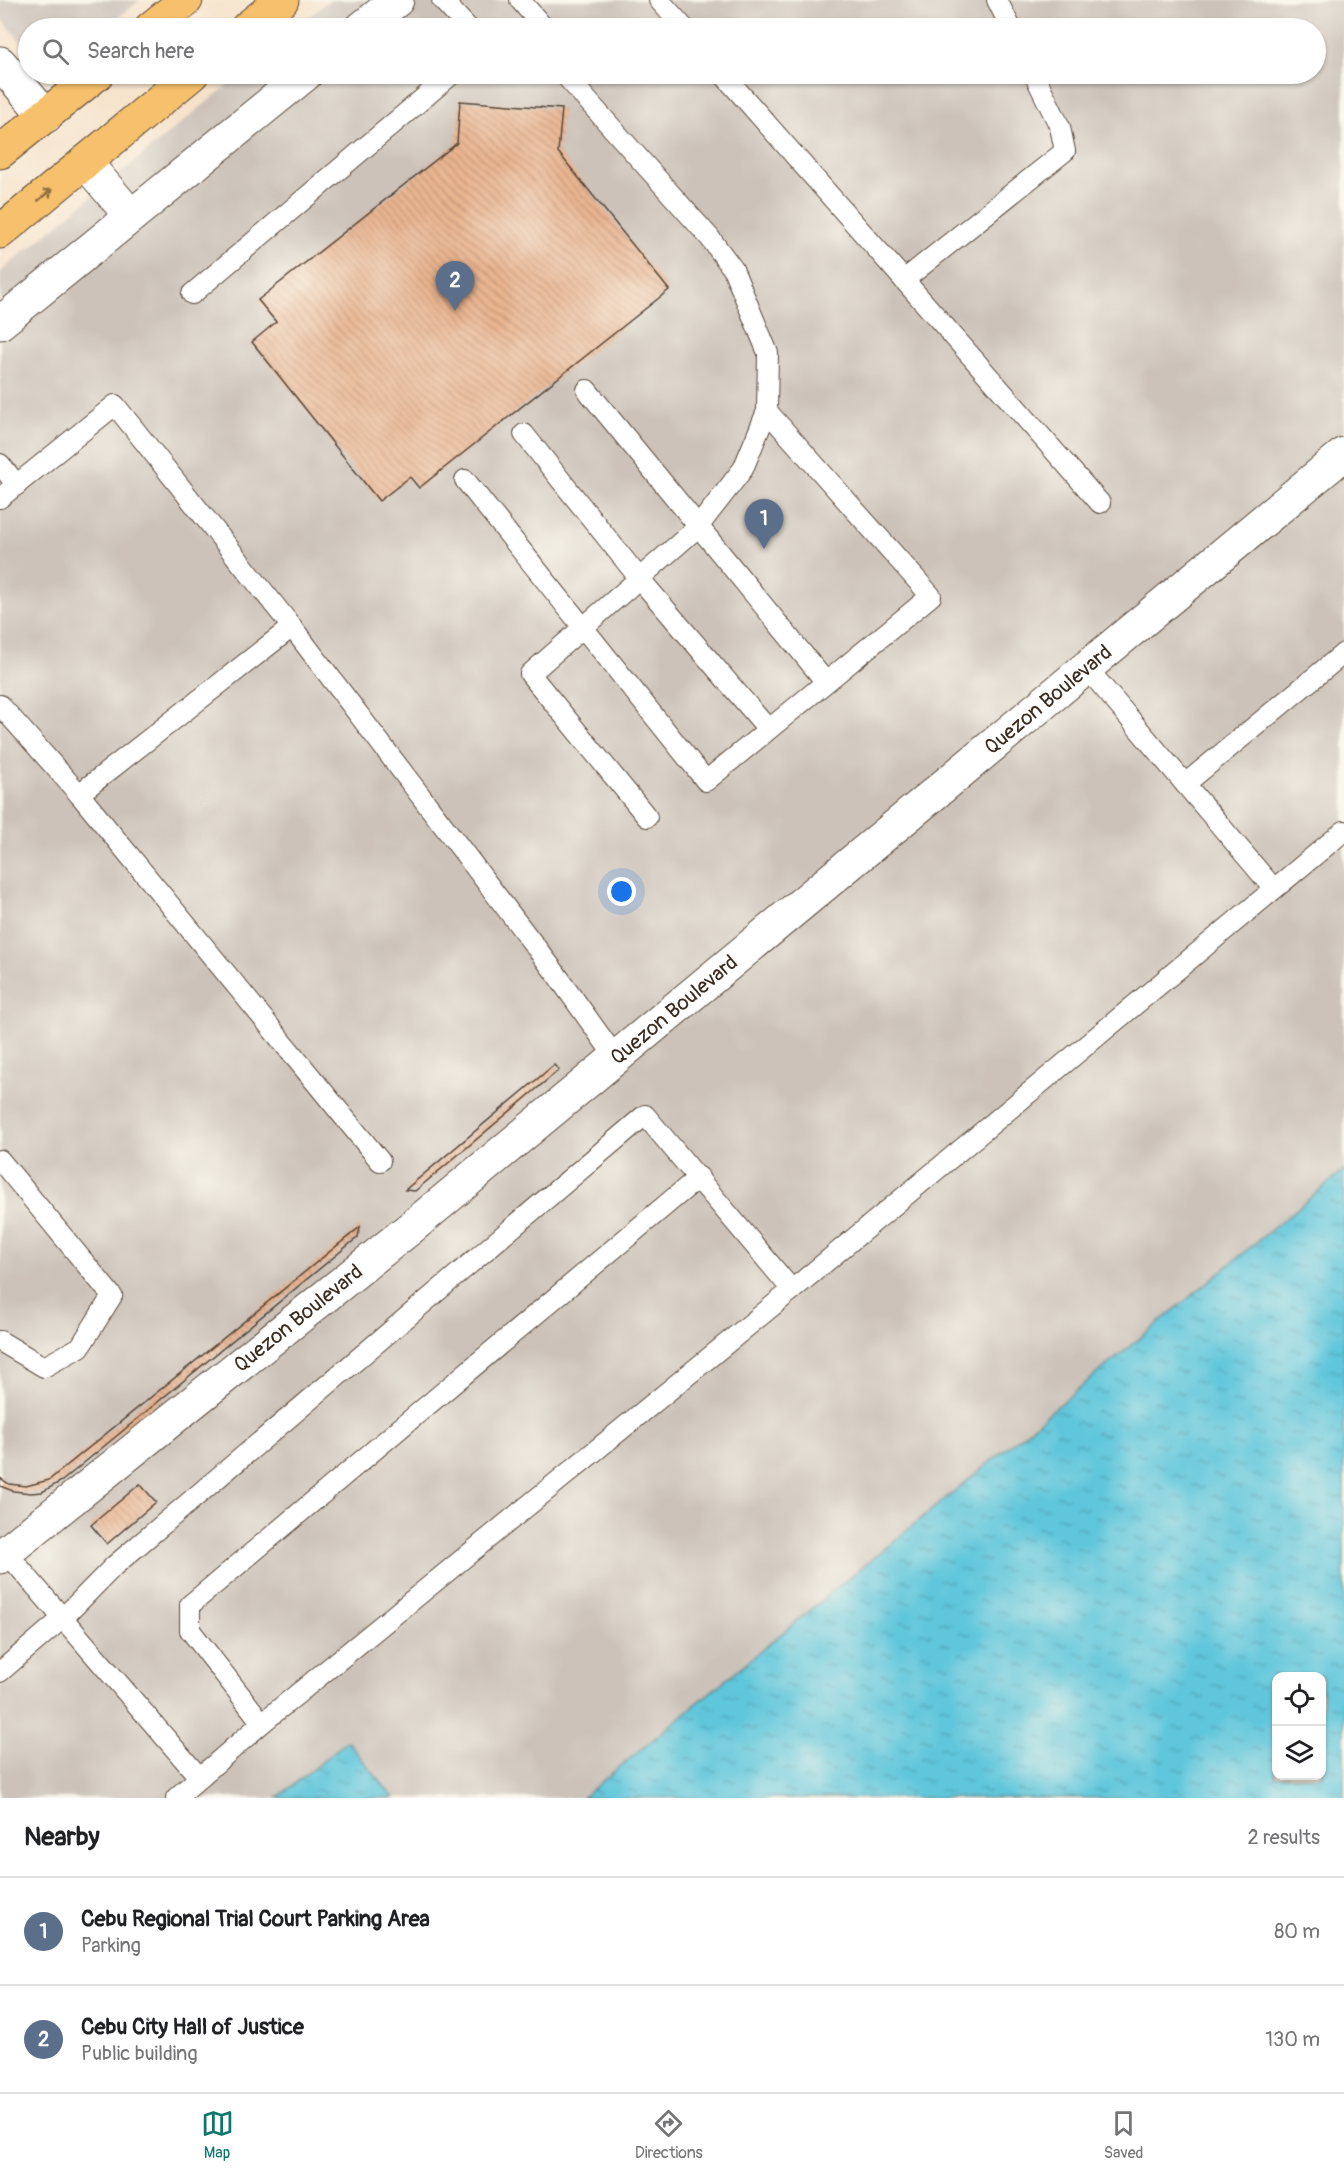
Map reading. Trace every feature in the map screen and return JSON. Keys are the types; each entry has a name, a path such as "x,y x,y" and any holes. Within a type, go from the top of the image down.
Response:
{"highway":[{"path":"164,18 186,0"},
{"path":"260,18 282,0"},
{"path":"0,152 85,84"},
{"path":"0,232 180,84"}],"street":[{"path":"374,18 397,0"},
{"path":"0,63 18,84"},
{"path":"18,84 46,116"},
{"path":"0,323 294,84"},
{"path":"85,162 131,216"},
{"name":"Quezon Boulevard","path":"2,1549 413,1226 1344,454"}],"lane":[{"path":"442,0 459,18"},
{"path":"520,0 535,18"},
{"path":"659,0 675,18"},
{"path":"997,0 1006,18"},
{"path":"192,294 440,84"},
{"path":"573,84 710,238 733,269 768,353 767,411 743,469 698,527 530,674 647,817"},
{"path":"732,84 1100,503"},
{"path":"904,280 1065,151 1060,127 1039,84"},
{"path":"587,390 825,681"},
{"path":"0,498 115,405 291,627 554,971 616,1059"},
{"path":"465,480 706,781 931,596 767,411"},
{"path":"524,434 639,578 768,729"},
{"path":"0,464 17,485"},
{"path":"79,794 291,627"},
{"path":"1185,783 1344,653"},
{"path":"1086,667 1274,889"},
{"path":"0,705 79,794 380,1161"},
{"path":"176,1798 262,1723 792,1290 1344,831"},
{"path":"0,1671 63,1618 114,1566 645,1115 792,1290"},
{"path":"0,1160 112,1296 80,1347 44,1367 0,1341"},
{"path":"262,1723 190,1630 190,1605 699,1177"},
{"path":"2,1549 198,1777"}],"shaded area":[{"path":"0,0 140,0 118,18 18,18 18,38 0,17"},
{"path":"330,0 1344,0 1344,1170 582,1798 394,1798 347,1741 277,1798 0,1798 0,272 229,84 1326,84 1326,18 308,18"}],"water":[{"path":"1344,1170 1344,1798 582,1798"},
{"path":"347,1741 394,1798 277,1798"}],"building":[{"path":"460,101 562,109 558,152 669,290 419,488 410,477 379,501 252,342 276,322 258,300 457,143"},
{"path":"554,1065 559,1070 415,1191 405,1190"},
{"path":"360,1227 358,1237 62,1481 42,1492 31,1493 13,1491 0,1486 0,1478 9,1484 26,1486 49,1480"},
{"path":"140,1484 156,1502 107,1544 91,1525"}],"place":[{"name":"Cebu City Hall of Justice","path":"455,311"},
{"name":"Cebu Regional Trial Court Parking Area","path":"764,549"}]}
